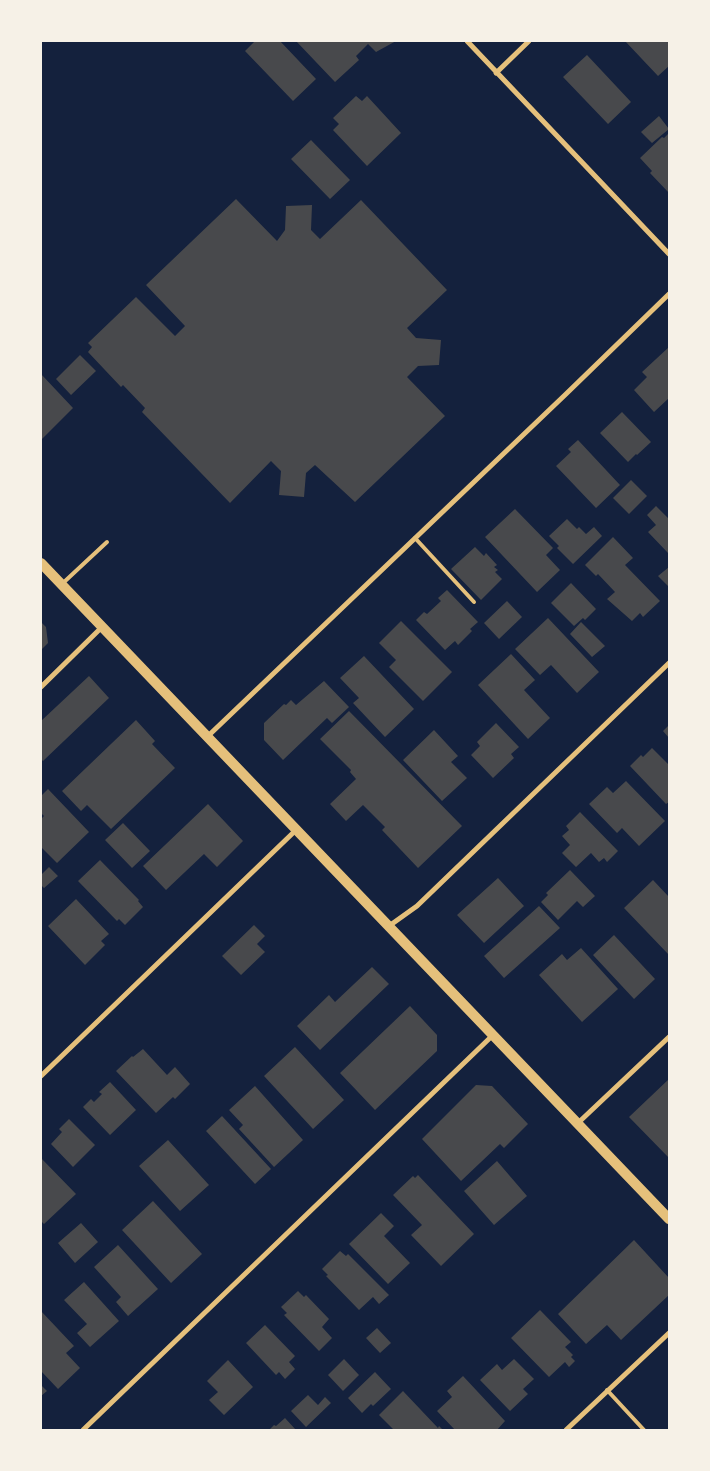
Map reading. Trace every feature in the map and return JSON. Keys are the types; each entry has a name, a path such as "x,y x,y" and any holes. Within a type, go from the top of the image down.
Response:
{"main road":[{"path":"41,563 669,1219"}],"street":[{"path":"467,41 669,254"},
{"path":"496,73 529,41"},
{"path":"207,736 669,294"},
{"path":"41,687 103,627"},
{"path":"389,926 421,902 669,663"},
{"path":"41,1076 296,829"},
{"path":"83,1430 493,1035"},
{"path":"578,1123 669,1037"},
{"path":"566,1430 669,1332"}],"lane":[{"path":"415,538 474,602"},
{"path":"61,584 107,542"},
{"path":"607,1390 644,1430"}],"building":[{"path":"255,41 280,41 316,79 293,101 245,51"},
{"path":"296,41 396,41 376,52 368,44 356,56 359,60 335,82"},
{"path":"625,41 669,41 669,66 658,76"},
{"path":"587,55 631,102 608,124 563,77"},
{"path":"356,96 362,101 367,96 401,133 367,166 333,130 339,124 333,118"},
{"path":"659,116 669,129 652,143 641,132"},
{"path":"669,133 669,193 650,173 652,171 640,158 662,137 664,138"},
{"path":"311,140 350,180 330,199 291,159"},
{"path":"236,199 277,241 285,230 286,206 312,205 311,230 320,239 361,200 447,290 407,328 416,338 441,340 439,365 418,366 407,377 445,416 355,502 315,465 306,473 304,497 279,495 281,471 271,461 230,503 142,412 145,408 123,385 121,387 88,352 92,347 88,343 136,297 175,336 185,326 146,285"},
{"path":"669,347 669,398 654,412 634,390 647,377 642,372"},
{"path":"80,355 96,371 71,395 56,379"},
{"path":"41,374 73,408 41,440"},
{"path":"622,412 651,442 628,462 600,433"},
{"path":"578,440 620,485 596,508 556,466 571,452 568,449"},
{"path":"631,480 647,496 629,514 613,498"},
{"path":"656,506 669,519 668,553 648,532 656,525 647,515"},
{"path":"515,509 553,548 546,555 560,570 537,592 485,537"},
{"path":"567,519 577,529 579,527 586,534 594,527 602,536 573,564 557,548 559,546 549,536"},
{"path":"613,537 633,558 625,565 660,601 643,617 640,613 632,621 607,599 615,592 598,574 596,576 585,565"},
{"path":"475,547 484,556 486,553 497,565 494,567 498,570 495,572 502,579 481,600 451,569"},
{"path":"669,567 669,587 658,576"},
{"path":"571,583 596,609 585,620 583,618 574,626 551,603"},
{"path":"447,590 478,622 458,645 455,641 445,650 416,620 424,612 427,614 441,601 438,598"},
{"path":"507,601 522,617 499,639 484,623"},
{"path":"548,618 599,672 577,693 551,665 540,675 515,649"},
{"path":"401,621 452,672 423,701 389,667 396,660 379,643"},
{"path":"41,622 46,627 48,643 41,650"},
{"path":"581,622 605,646 592,657 570,634"},
{"path":"511,654 535,680 524,690 550,718 528,739 478,685"},
{"path":"364,656 414,709 385,737 353,703 359,698 340,678"},
{"path":"89,676 109,698 43,761 41,759 41,721"},
{"path":"324,681 349,707 332,723 327,718 283,760 264,740 264,723 284,704 286,705 291,700 296,705"},
{"path":"349,711 462,826 418,868 382,830 385,827 363,805 346,821 330,804 356,779 350,772 351,770 320,739"},
{"path":"136,720 155,741 152,744 175,768 111,829 87,805 81,811 62,791"},
{"path":"496,723 519,747 511,754 514,758 493,778 471,755 480,746 477,742"},
{"path":"669,725 669,738 663,731"},
{"path":"434,730 458,756 451,762 467,778 442,801 403,760"},
{"path":"652,748 669,765 669,802 666,804 630,766 641,755 643,757"},
{"path":"626,781 665,821 639,846 622,828 617,833 589,804 607,787 613,793"},
{"path":"48,789 89,832 57,863 41,847 41,819 44,816 41,813 41,796"},
{"path":"208,804 243,841 217,867 204,854 166,890 143,866"},
{"path":"580,812 618,851 607,862 604,858 599,862 591,853 576,867 562,853 570,845 562,836 569,830 566,826"},
{"path":"123,823 150,851 132,868 105,840"},
{"path":"100,860 139,900 143,907 125,925 119,919 117,921 78,881"},
{"path":"49,867 58,876 44,888 41,885 41,875"},
{"path":"570,870 595,896 583,907 577,901 558,920 541,902 548,895 546,893"},
{"path":"498,878 524,906 484,943 457,915"},
{"path":"653,880 669,897 669,955 624,908"},
{"path":"76,899 109,934 101,941 105,945 85,965 48,926"},
{"path":"539,906 560,928 504,978 484,956"},
{"path":"254,925 265,936 257,944 265,952 241,975 222,956"},
{"path":"614,935 655,979 634,999 593,955"},
{"path":"581,948 618,989 582,1022 539,975 562,954 567,960"},
{"path":"372,967 389,984 320,1050 297,1026 329,995 335,1002"},
{"path":"410,1006 437,1035 437,1051 375,1110 340,1073"},
{"path":"295,1047 344,1100 313,1129 264,1076"},
{"path":"143,1049 167,1075 175,1067 190,1084 175,1099 173,1097 156,1113 116,1071 132,1056"},
{"path":"669,1079 669,1158 629,1117"},
{"path":"110,1082 136,1110 110,1135 83,1107 91,1099 94,1102 102,1094 99,1092"},
{"path":"476,1085 492,1086 528,1124 504,1148 500,1144 461,1181 422,1139"},
{"path":"255,1086 303,1140 274,1167 239,1129 243,1125 229,1110"},
{"path":"222,1116 271,1169 255,1184 206,1131"},
{"path":"69,1119 95,1145 73,1167 51,1144 62,1132 59,1129"},
{"path":"168,1140 209,1185 180,1211 139,1166"},
{"path":"41,1158 76,1194 44,1224 41,1221"},
{"path":"497,1161 527,1196 494,1225 464,1191"},
{"path":"418,1175 474,1234 441,1266 411,1235 422,1225 393,1195 413,1176 415,1178"},
{"path":"153,1201 202,1254 171,1283 122,1230"},
{"path":"381,1213 394,1226 384,1236 410,1263 388,1284 349,1244"},
{"path":"81,1223 98,1242 75,1263 58,1243"},
{"path":"634,1240 669,1278 669,1295 621,1340 607,1325 586,1344 558,1314"},
{"path":"118,1245 158,1289 128,1316 116,1302 121,1297 94,1267"},
{"path":"340,1251 346,1256 348,1254 389,1295 379,1304 373,1297 359,1310 326,1276 328,1275 322,1269"},
{"path":"84,1282 119,1321 90,1347 77,1333 87,1324 64,1300"},
{"path":"298,1291 304,1297 306,1295 329,1319 322,1327 332,1338 319,1351 284,1315 287,1313 281,1307"},
{"path":"540,1310 571,1342 565,1347 573,1355 571,1357 575,1361 569,1367 565,1362 549,1377 511,1338"},
{"path":"41,1311 74,1346 66,1353 80,1368 58,1389 41,1371"},
{"path":"265,1325 295,1356 289,1362 295,1369 285,1379 279,1372 276,1375 246,1343"},
{"path":"377,1328 391,1343 380,1353 366,1338"},
{"path":"344,1359 359,1375 343,1391 328,1375"},
{"path":"514,1359 534,1379 523,1389 528,1394 510,1411 480,1380 497,1364 502,1370"},
{"path":"228,1360 253,1387 224,1415 209,1400 218,1392 207,1381"},
{"path":"375,1372 391,1389 373,1406 371,1404 362,1413 348,1398"},
{"path":"463,1376 505,1421 497,1430 455,1430 437,1411 452,1397 447,1391"},
{"path":"41,1385 47,1391 41,1396"},
{"path":"403,1391 438,1428 439,1426 443,1430 394,1430 379,1415"},
{"path":"308,1395 318,1405 325,1397 331,1403 306,1427 291,1411"},
{"path":"285,1418 296,1430 269,1430 274,1425 276,1426"}]}
